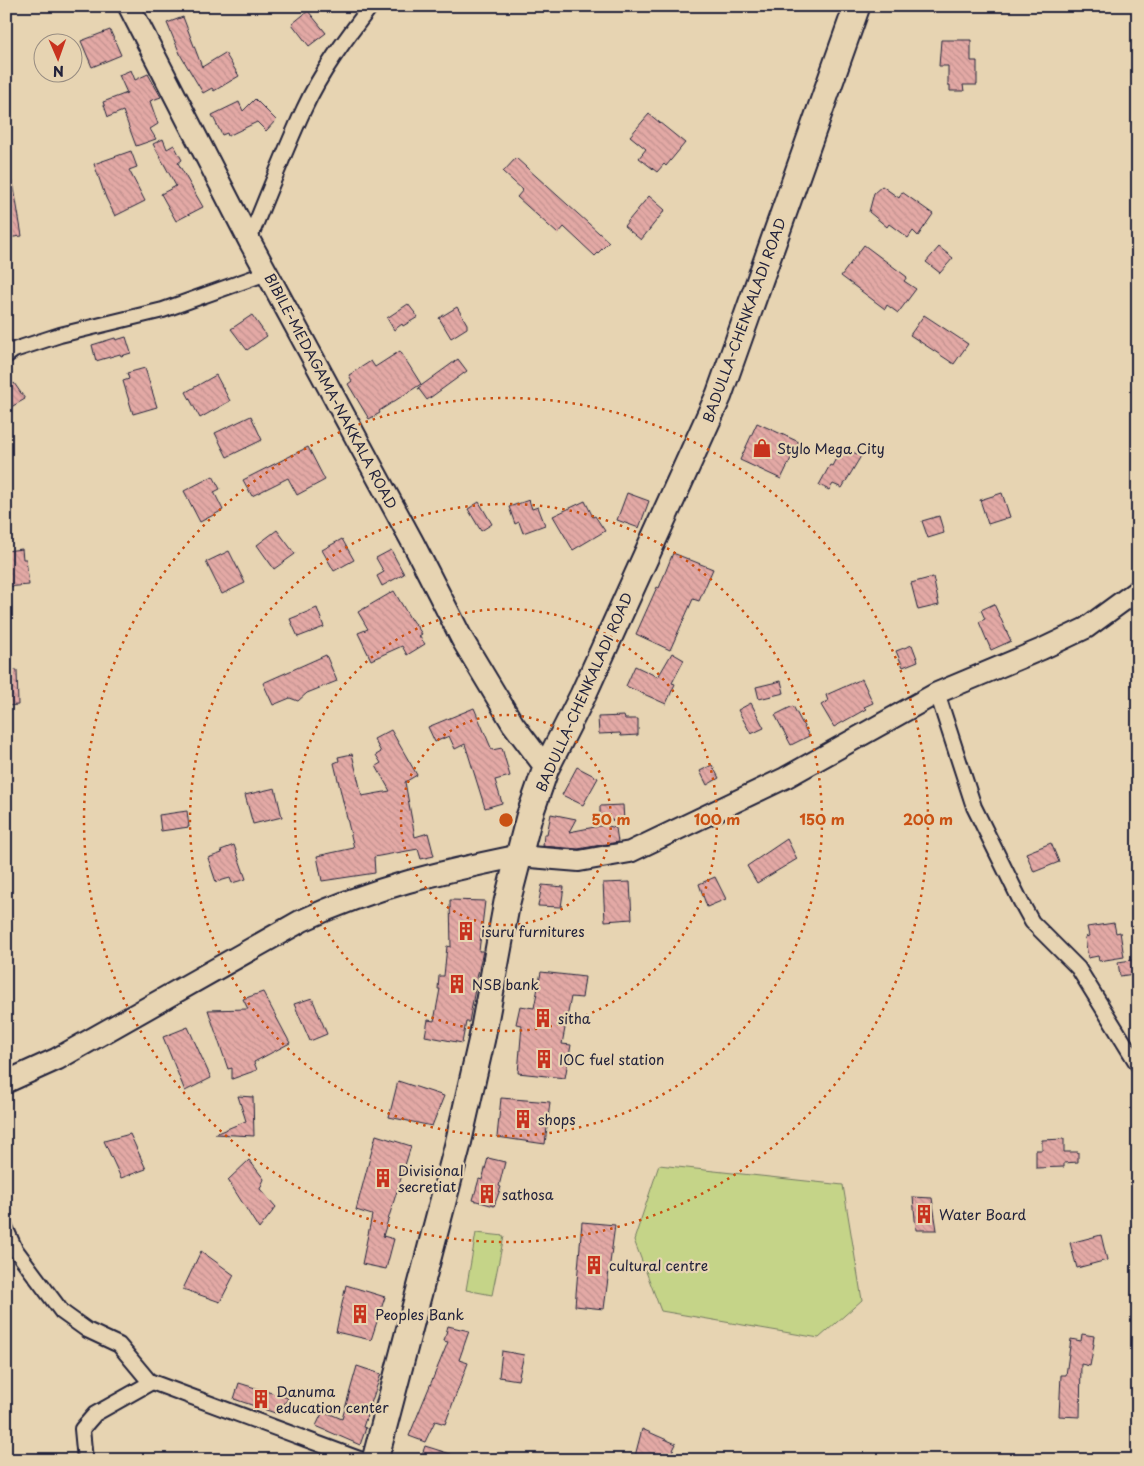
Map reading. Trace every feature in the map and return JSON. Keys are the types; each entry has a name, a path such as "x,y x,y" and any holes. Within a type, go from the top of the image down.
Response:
{"highway":[{"name":"BADULLA-CHENKALADI ROAD","path":"375,1460 458,1144 482,1038 508,902 529,817 546,768 583,695 719,395 857,6"}],"main road":[{"name":"BIBILE-MEDAGAMA-NAKKALA ROAD","path":"129,6 249,240 413,542 462,639 513,724 546,768"},
{"path":"6,1082 57,1059 301,921 333,906 401,882 518,856"}],"street":[{"path":"249,240 304,107 342,44 371,6"},
{"path":"6,356 14,350 51,338 162,310 267,273"},
{"path":"518,856 579,861 630,852 785,778 936,694 1042,649 1086,628 1138,590"},
{"path":"936,694 974,807 1020,902 1032,922 1078,968 1138,1065"},
{"path":"6,1229 15,1249 62,1312 87,1330 120,1345 152,1382 362,1460"},
{"path":"84,1460 82,1429 95,1414 152,1382"}],"green space":[{"path":"659,1165 843,1185 862,1300 819,1338 661,1311 634,1240"},
{"path":"476,1233 504,1236 492,1295 466,1290"}],"building":[{"path":"308,11 326,33 309,46 292,24"},
{"path":"183,17 202,67 225,53 239,76 214,91 212,88 203,93 181,56 167,23"},
{"path":"110,30 121,55 92,67 82,41"},
{"path":"941,40 971,40 971,61 977,61 977,85 963,85 964,91 950,91 950,85 948,85 948,66 939,66"},
{"path":"131,70 135,80 148,74 161,97 150,101 158,124 150,129 156,139 136,146 123,111 108,117 103,102 127,93 119,75"},
{"path":"255,99 276,120 266,131 257,122 228,136 227,133 222,135 212,115 239,102 243,111"},
{"path":"649,114 685,143 666,166 664,164 657,172 639,158 646,149 630,136"},
{"path":"163,139 167,149 174,145 182,160 178,163 203,207 176,221 161,194 176,186 153,144"},
{"path":"131,151 137,167 129,170 145,201 115,216 106,198 94,164"},
{"path":"516,158 609,242 595,256 564,227 558,234 517,197 523,190 503,172"},
{"path":"13,182 22,236 6,238 6,183"},
{"path":"882,186 899,198 902,192 933,214 918,236 913,231 908,238 889,224 887,227 869,212 874,193"},
{"path":"649,196 665,210 641,240 624,226"},
{"path":"864,245 907,277 904,281 916,289 898,313 887,305 885,309 841,276"},
{"path":"939,247 953,258 940,273 926,262"},
{"path":"408,304 418,317 394,330 387,318"},
{"path":"457,307 467,324 467,328 451,338 439,318"},
{"path":"252,315 267,336 247,350 231,329"},
{"path":"924,315 968,344 954,364 910,335"},
{"path":"126,337 131,353 96,361 92,345 115,338 116,340"},
{"path":"400,351 421,384 369,419 348,384 352,381 349,375 371,361 375,367"},
{"path":"458,359 467,371 427,400 418,388"},
{"path":"145,368 157,407 133,414 123,381 129,379 127,373"},
{"path":"216,375 230,401 200,418 186,392"},
{"path":"14,383 25,399 6,410 6,388"},
{"path":"251,416 262,440 227,457 215,433"},
{"path":"757,423 799,442 781,479 740,460"},
{"path":"308,447 325,480 297,495 288,478 252,496 243,480"},
{"path":"842,447 861,456 842,488 833,484 829,490 819,485"},
{"path":"213,476 220,489 214,492 223,510 200,522 184,491"},
{"path":"627,493 649,501 639,528 617,520"},
{"path":"1002,493 1010,517 988,524 980,500"},
{"path":"529,500 532,509 538,507 545,525 523,533 519,522 515,524 509,507"},
{"path":"585,501 593,517 595,516 605,531 573,550 553,516"},
{"path":"479,502 492,524 481,531 468,509"},
{"path":"939,516 944,533 928,538 922,521"},
{"path":"277,530 295,554 274,569 257,545"},
{"path":"342,539 354,560 334,571 322,550"},
{"path":"22,549 23,559 26,559 29,585 6,587 6,551"},
{"path":"391,550 404,574 382,586 377,576 384,572 376,558"},
{"path":"229,551 245,583 222,594 206,562"},
{"path":"673,553 713,569 699,601 693,599 670,650 636,634 657,587 659,588"},
{"path":"933,577 939,605 918,610 911,583"},
{"path":"394,591 411,620 422,634 419,636 425,644 407,655 402,646 371,660 358,633 368,629 358,612"},
{"path":"994,604 1011,641 991,650 979,622 985,619 981,610"},
{"path":"317,608 324,627 298,637 290,619"},
{"path":"912,645 918,661 903,667 896,651"},
{"path":"672,653 684,660 672,683 675,684 666,704 626,686 635,666 658,677"},
{"path":"326,655 337,681 307,693 298,701 290,698 273,705 263,683"},
{"path":"6,670 17,670 18,705 6,706"},
{"path":"862,679 873,703 834,727 821,705 828,701 826,695"},
{"path":"781,681 784,693 759,699 756,687"},
{"path":"751,703 764,728 751,734 738,710"},
{"path":"793,706 809,736 791,745 775,715"},
{"path":"474,708 492,750 502,748 510,776 495,780 502,803 485,808 465,744 455,749 449,736 435,742 428,727"},
{"path":"624,716 625,719 638,719 638,735 621,736 620,733 599,734 598,717"},
{"path":"391,730 417,775 405,782 415,837 428,833 434,856 421,859 418,849 374,857 375,873 322,881 317,856 354,848 334,763 339,761 338,757 352,754 362,796 390,791 376,766 381,763 376,755 381,752 374,739"},
{"path":"712,765 719,778 707,785 700,771"},
{"path":"577,767 598,778 583,805 562,795"},
{"path":"275,788 282,817 253,824 245,795"},
{"path":"623,805 624,821 614,821 600,814 600,806"},
{"path":"187,811 189,827 161,831 159,815"},
{"path":"551,814 576,819 569,832 605,825 616,828 618,842 578,849 543,846 544,834 547,834"},
{"path":"787,839 797,859 757,883 747,866"},
{"path":"1051,843 1059,862 1034,872 1026,853"},
{"path":"234,845 246,879 232,883 230,878 216,882 208,858 222,853 221,850"},
{"path":"715,877 726,899 707,907 699,884"},
{"path":"630,882 632,919 605,921 603,883"},
{"path":"542,885 564,887 561,907 538,906"},
{"path":"450,900 485,901 479,951 483,951 469,1022 466,1022 462,1043 425,1036 428,1020 434,1021 440,989 438,989 439,976 444,976 447,946 451,947"},
{"path":"1114,923 1116,933 1120,932 1124,957 1099,961 1098,956 1088,958 1085,937 1089,936 1087,927"},
{"path":"1132,960 1134,974 1120,976 1118,962"},
{"path":"541,972 585,977 582,998 571,997 562,1044 571,1045 565,1078 518,1073 522,1025 516,1024 520,1006 534,1008"},
{"path":"263,992 290,1043 254,1062 257,1070 232,1079 232,1068 228,1069 208,1010 248,1009 243,999"},
{"path":"312,998 327,1034 310,1041 294,1004"},
{"path":"188,1027 211,1078 185,1091 163,1037"},
{"path":"398,1081 444,1096 432,1126 389,1117"},
{"path":"238,1096 253,1097 254,1136 215,1134 246,1121"},
{"name":"shops","path":"501,1098 550,1102 545,1144 497,1137"},
{"path":"130,1134 146,1169 121,1178 104,1141"},
{"name":"Divisional secretiat","path":"376,1135 411,1146 383,1236 394,1239 386,1269 362,1264 372,1215 356,1210"},
{"path":"1064,1139 1064,1152 1078,1152 1078,1162 1064,1163 1064,1167 1036,1168 1036,1150 1042,1150 1042,1140"},
{"path":"488,1158 505,1162 499,1186 501,1187 494,1206 473,1200 479,1179 482,1180"},
{"path":"249,1160 264,1179 260,1189 276,1207 259,1229 228,1180"},
{"name":"Water Board","path":"913,1197 932,1198 937,1230 916,1230"},
{"name":"cultural centre","path":"582,1222 615,1225 604,1309 575,1306"},
{"path":"1101,1235 1107,1260 1077,1268 1070,1243"},
{"path":"201,1251 234,1275 220,1302 183,1289"},
{"name":"Peoples Bank","path":"346,1285 385,1297 371,1340 336,1332"},
{"path":"448,1326 469,1331 459,1360 468,1363 445,1424 435,1421 425,1442 409,1436 448,1342 444,1341"},
{"path":"1082,1334 1094,1336 1094,1344 1090,1366 1081,1364 1080,1417 1059,1416 1061,1375 1066,1375 1071,1339 1081,1341"},
{"path":"502,1351 524,1355 518,1380 499,1377"},
{"path":"357,1366 381,1374 363,1427 366,1428 360,1445 316,1426 323,1411 342,1419"},
{"name":"Danuma education center","path":"239,1383 288,1398 278,1414 234,1399"},
{"path":"642,1429 676,1444 668,1460 634,1460"},
{"path":"425,1446 460,1457 460,1460 420,1460"}],"place":[{"name":"Stylo Mega City","path":"762,448"},
{"name":"isuru furnitures","path":"466,931"},
{"name":"NSB bank","path":"457,984"},
{"name":"sitha","path":"543,1018"},
{"name":"IOC fuel station","path":"544,1059"},
{"name":"shops","path":"523,1119"},
{"name":"Divisional secretiat","path":"383,1178"},
{"name":"sathosa","path":"487,1194"},
{"name":"Water Board","path":"924,1214"},
{"name":"cultural centre","path":"594,1265"},
{"name":"Peoples Bank","path":"360,1314"},
{"name":"Danuma education center","path":"261,1399"}]}
